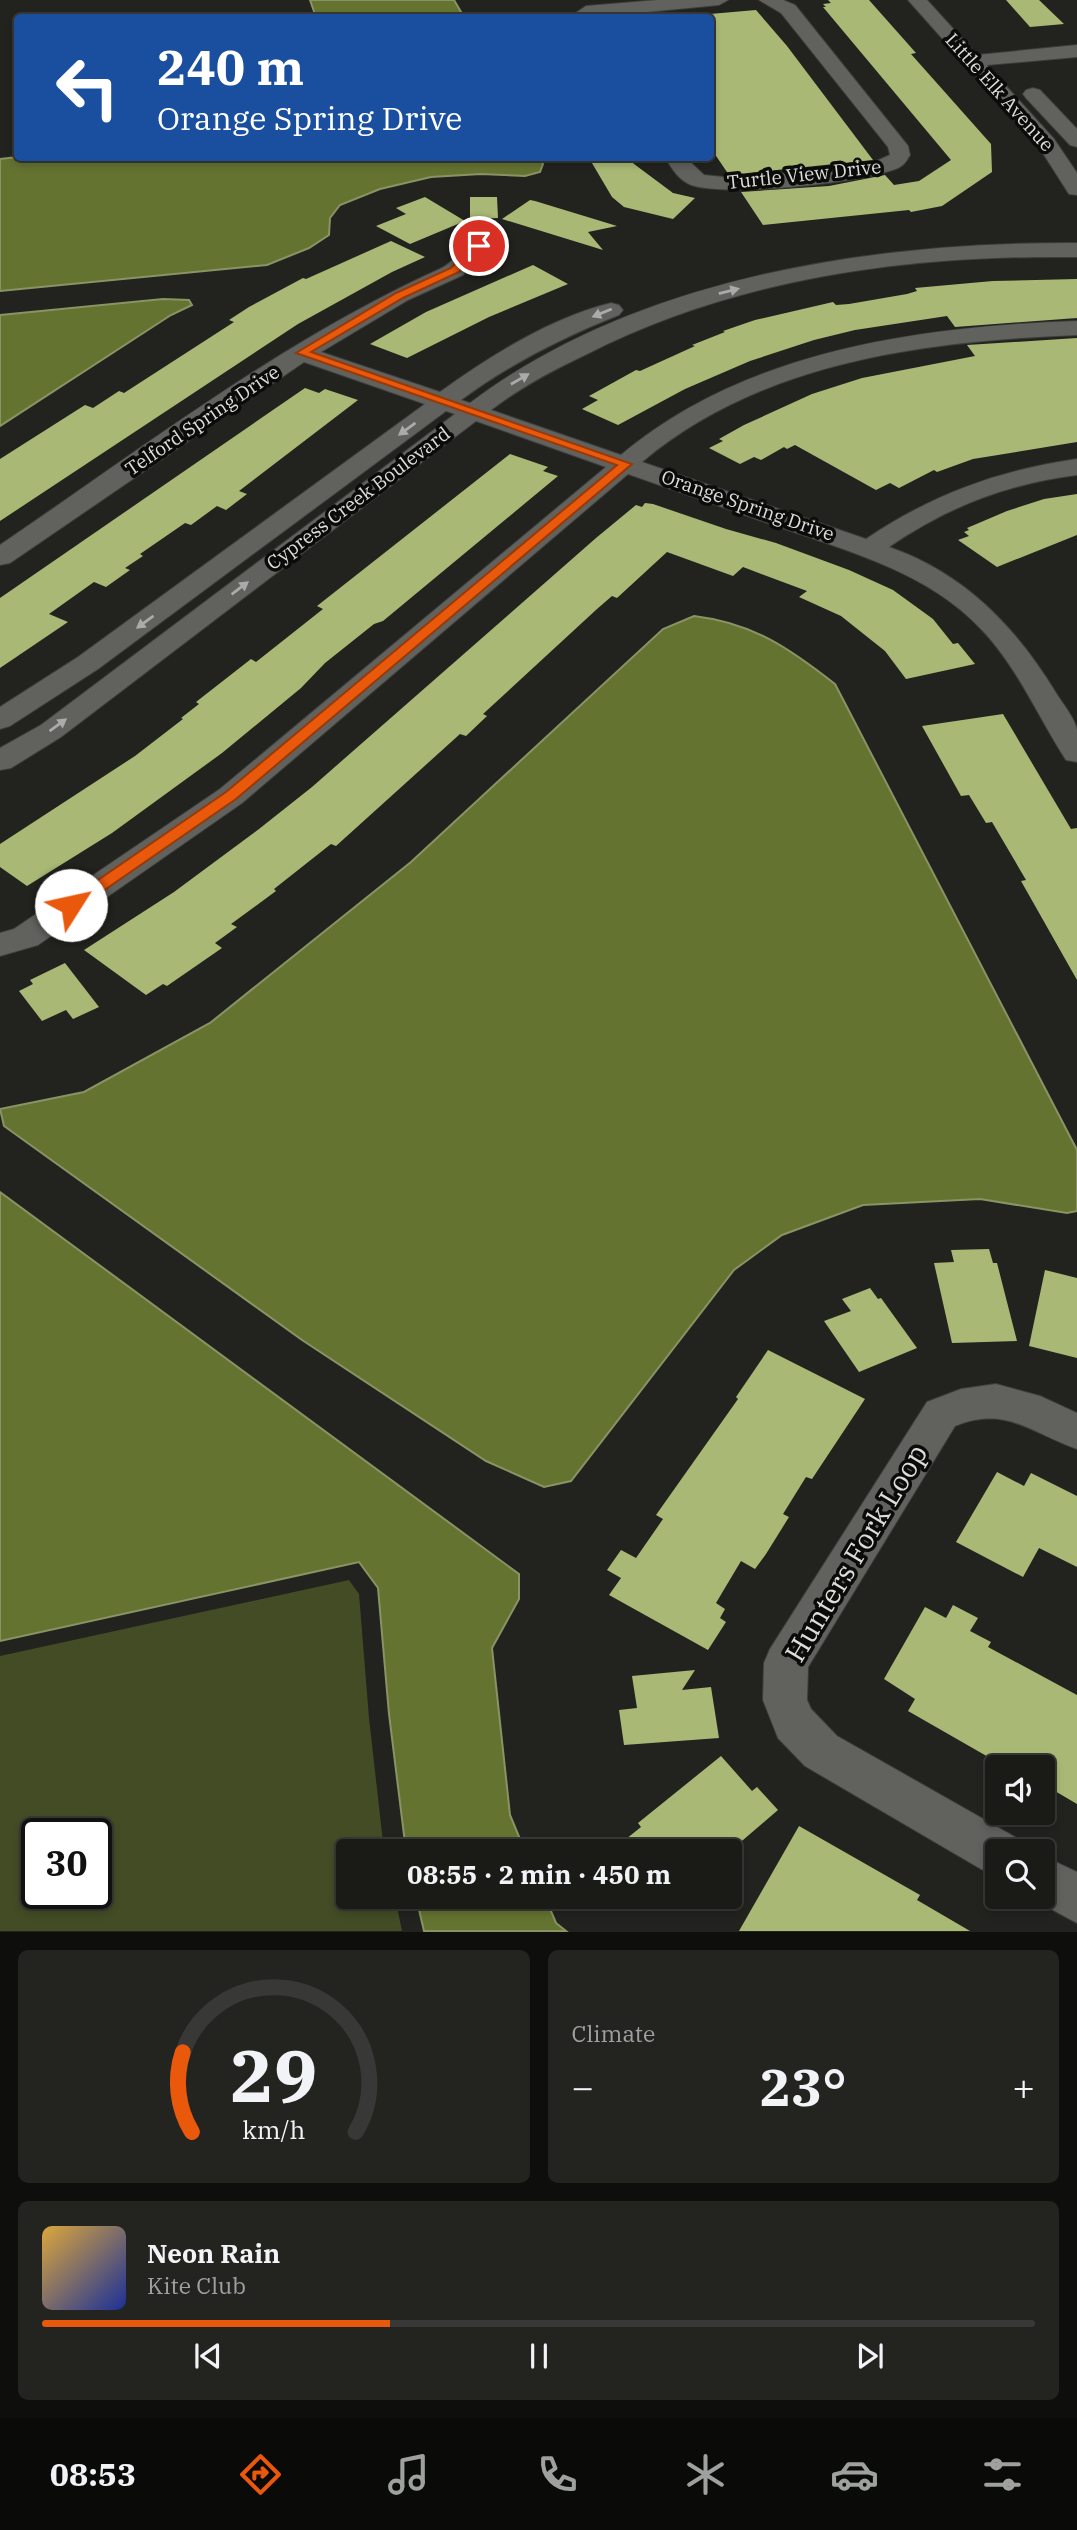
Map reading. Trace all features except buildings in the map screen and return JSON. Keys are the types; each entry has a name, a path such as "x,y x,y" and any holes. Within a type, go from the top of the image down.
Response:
{"street":[{"path":"584,10 719,0"},
{"name":"Turtle View Drive","path":"678,161 687,174 696,179 708,183 729,184 876,169 888,166 900,155 898,146 788,9 780,3 768,0"},
{"name":"Little Elk Avenue","path":"917,0 1047,144 1077,189"},
{"name":"Little Elk Avenue","path":"981,39 1077,141"},
{"path":"972,61 1077,51"},
{"name":"Cypress Creek Boulevard","path":"0,720 88,663 482,373 560,330 653,293 785,259 856,247 981,236 1077,235"},
{"name":"Telford Spring Drive","path":"0,557 302,353 400,295 455,270 479,246"},
{"name":"Cypress Creek Boulevard","path":"0,761 61,723 506,387 563,355 620,329 722,292 814,272 904,258 978,252 1077,250"},
{"path":"0,945 26,937 231,796 657,437 718,402 762,383 816,365 883,348 1018,330 1077,328"},
{"name":"Orange Spring Drive","path":"302,353 870,548 939,581 990,622 1009,645 1077,753"},
{"path":"870,548 907,522 960,494 1019,476 1077,467"},
{"path":"1047,706 1077,701"},
{"name":"Hunters Fork Loop","path":"985,1846 821,1751 793,1723 785,1700 786,1663 941,1414 966,1402 988,1399 1020,1404 1077,1432"},
{"path":"1055,1886 1077,1899"}],"shaded area":[{"path":"310,0 454,0 462,14 315,14"},
{"path":"0,159 542,161 543,164 540,172 525,176 481,174 431,177 380,189 340,205 330,218 329,235 309,248 267,265 0,291"},
{"path":"163,299 189,300 192,305 171,315 0,426 0,315"},
{"path":"694,616 715,619 769,639 835,684 1077,1150 1077,1211 1067,1213 980,1199 863,1205 782,1235 734,1270 571,1481 544,1487 486,1461 302,1340 4,1126 0,1109 84,1092 210,1023 411,862 663,629"},
{"path":"0,1192 519,1574 519,1599 492,1648 510,1815 520,1839 405,1839 389,1714 378,1588 359,1562 0,1641"},
{"path":"349,1580 359,1594 383,1839 336,1839 336,1909 397,1909 402,1931 0,1931 0,1656"},
{"path":"419,1909 550,1909 556,1923 566,1931 424,1931"}],"route":[{"path":"71,905 231,796 625,464 302,353 400,295 455,270 479,246"}]}
